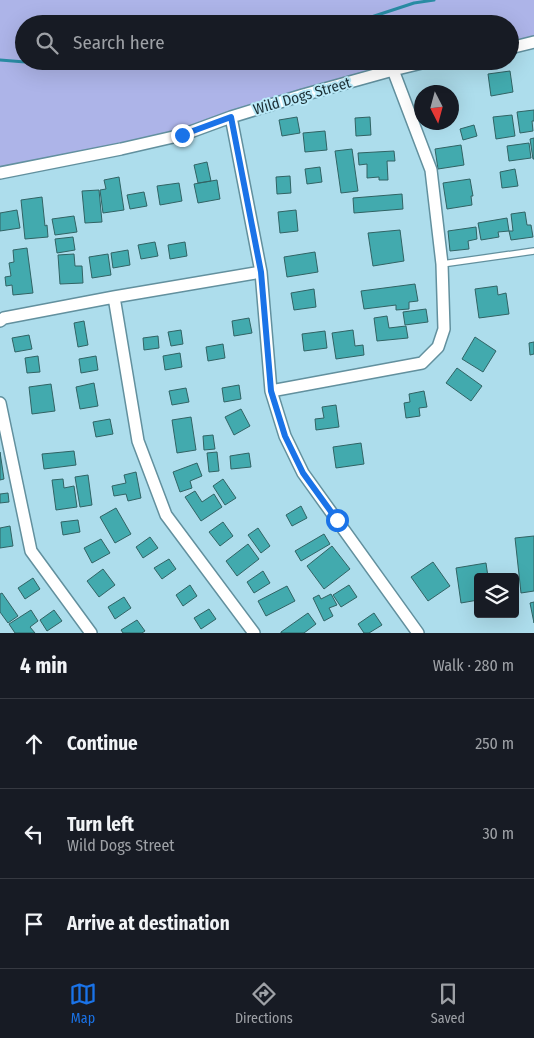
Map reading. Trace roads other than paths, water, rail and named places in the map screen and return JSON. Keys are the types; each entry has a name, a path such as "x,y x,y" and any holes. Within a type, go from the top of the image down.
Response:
{"street":[{"path":"519,46 534,42"},
{"path":"271,391 422,362 438,347 444,329 442,264 431,170 393,70"},
{"name":"Wild Dogs Street","path":"0,173 182,135 231,117 393,70"},
{"path":"231,117 261,272 271,391 285,436 303,473 414,632"},
{"path":"0,321 4,318 114,297 261,272"},
{"path":"114,297 138,441 166,515 254,633"},
{"path":"0,406 31,551 91,633"}],"lane":[{"path":"442,264 534,251"}],"waterway":[{"path":"377,15 414,3 434,0"},
{"path":"0,60 15,61"}]}
